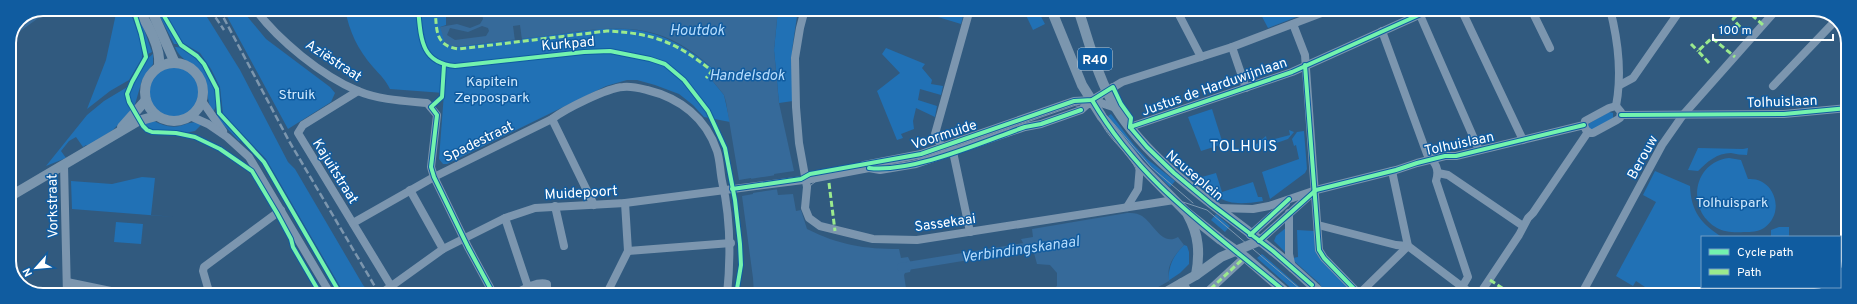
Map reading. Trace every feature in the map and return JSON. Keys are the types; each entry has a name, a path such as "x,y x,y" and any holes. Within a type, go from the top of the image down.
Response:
{"main road":[{"path":"141,16 157,49 160,60 159,66"},
{"path":"154,16 175,63"},
{"name":"R40","path":"1054,16 1082,84 1108,125 1140,165 1186,212 1236,250"},
{"name":"R40","path":"1081,16 1116,108"},
{"path":"16,193 138,121 156,116 173,121 182,120 190,116 196,111 202,101 202,87 196,73 183,64 175,63 159,66 149,76 145,84 146,100 156,116"},
{"path":"117,133 146,100"},
{"name":"Neuseplein","path":"1116,108 1150,151 1259,241"},
{"path":"1186,212 1194,225 1199,253 1196,275"},
{"name":"Neuseplein","path":"1236,250 1250,235"},
{"path":"1259,241 1315,288"},
{"name":"Neuseplein","path":"1173,288 1196,275 1207,266 1236,250 1259,241"},
{"path":"1236,250 1281,288"}],"street":[{"name":"Aziëstraat","path":"261,16 280,38 301,56 322,71 358,91 379,97 427,103 437,115 431,167 434,177"},
{"name":"Sassekaai","path":"803,16 795,58 796,107 803,178 807,188 805,202 806,211 813,222 823,228 856,236 886,240 917,240 1127,207"},
{"path":"942,147 935,134 968,16"},
{"path":"1180,16 1201,57"},
{"path":"1092,100 1122,82 1232,47 1314,16"},
{"name":"Justus de Harduwijnlaan","path":"1130,126 1292,72 1418,16"},
{"path":"1420,16 1479,150"},
{"path":"1463,16 1523,140"},
{"path":"1534,16 1550,48"},
{"path":"1588,132 1593,133 1617,120 1621,115 1620,109 1616,106 1620,85 1616,38 1611,16"},
{"path":"1620,85 1633,78 1676,16"},
{"name":"Berouw","path":"1585,288 1662,145 1683,115 1771,16"},
{"path":"1293,24 1305,55 1321,255 1353,288"},
{"path":"1773,86 1834,25"},
{"path":"1318,225 1396,245 1408,246 1462,287 1468,277 1436,181 1438,173 1436,164 1427,154 1382,31"},
{"path":"1232,47 1246,88"},
{"name":"Spadestraat","path":"353,223 434,177 552,120 567,110 607,91 619,88 634,87 669,97 683,104 694,113 711,138 717,152 725,190 731,243 728,288"},
{"name":"Kajuitstraat","path":"358,91 303,125 298,133 391,286"},
{"name":"Voormuide","path":"803,178 869,168 880,170 916,164 952,148 1074,100 1092,100"},
{"path":"1092,100 1116,108"},
{"name":"Voormuide","path":"803,178 810,174 908,158 942,147 952,148 1025,127 1041,124 1081,110 1092,100"},
{"path":"202,101 227,137"},
{"name":"Tolhuislaan","path":"1316,190 1392,171 1432,159 1479,150 1584,125 1585,121 1609,108 1616,106"},
{"name":"Tolhuislaan","path":"1621,115 1784,114 1841,109"},
{"path":"190,116 205,122 227,137 249,157 327,288"},
{"path":"552,120 594,205"},
{"path":"1584,125 1588,132"},
{"path":"1484,288 1519,235 1523,226 1588,132"},
{"path":"952,148 970,232"},
{"name":"Vorkstraat","path":"64,165 67,288"},
{"path":"1127,207 1138,189 1140,165"},
{"path":"1392,171 1408,246"},
{"path":"1438,173 1448,175 1523,226"},
{"path":"434,177 490,288"},
{"name":"Muidepoort","path":"388,288 443,249 505,218 535,208 625,203 803,178"},
{"path":"410,190 443,249"},
{"name":"Neuseplein","path":"1218,208 1252,209 1278,204 1316,190"},
{"name":"Neuseplein","path":"1259,241 1316,190"},
{"name":"Neuseplein","path":"1250,235 1290,199"},
{"path":"1127,207 1174,200"},
{"path":"610,288 628,251 625,203"},
{"path":"555,206 564,246"},
{"path":"208,288 203,271 204,267 281,210"},
{"path":"1289,213 1289,254 1292,268"},
{"path":"505,218 528,287 538,284"},
{"path":"628,251 731,243"},
{"path":"1365,288 1408,246"},
{"path":"1212,288 1245,257"},
{"path":"67,282 90,288"}],"green space":[{"path":"115,16 131,16 138,33 142,58 129,80 110,91 87,109 106,60"},
{"path":"135,16 144,29 152,52 146,55 141,30"},
{"path":"160,16 162,16 179,44 174,44"},
{"path":"167,16 206,16 240,70 288,162 295,169 366,288 341,288 266,159 223,114 220,87 211,69 200,53 183,43"},
{"name":"Struik","path":"227,16 247,16 266,39 330,87 335,93 331,102 288,129"},
{"name":"Kapitein Zeppospark","path":"347,16 446,16 446,25 440,27 455,47 600,29 635,30 650,33 663,37 690,51 717,72 711,79 724,95 730,122 704,117 693,105 679,94 637,80 627,80 606,86 447,164 443,164 439,159 444,93 390,89 359,47 349,25"},
{"path":"777,16 797,16 792,50 793,101 779,103 774,50"},
{"path":"938,16 963,16 961,24"},
{"path":"1026,16 1041,16 1045,24 1033,30"},
{"path":"1262,16 1299,16 1268,28"},
{"path":"175,47 184,49 193,54 208,72 214,83 217,94 217,104 213,112 209,103 204,78 198,69 180,56"},
{"path":"886,48 925,64 922,68 932,80 931,84 943,86 941,95 920,89 918,100 937,106 935,117 916,108 913,121 914,129 901,134 903,138 897,140 877,91 900,73 882,54"},
{"path":"153,54 153,64 142,80 134,108 129,98 134,80 142,67"},
{"path":"174,67 183,69 194,78 199,92 197,101 188,112 174,117 165,115 154,106 149,92 151,83 160,72"},
{"path":"129,86 127,97 132,110 113,130 88,146 86,145 83,147 76,137 69,141 61,151 66,158 46,166 87,115 104,101"},
{"path":"1212,109 1223,144 1201,151 1188,117"},
{"path":"1609,112 1613,113 1613,119 1595,129 1589,129 1588,124"},
{"path":"1111,114 1134,145 1147,159 1175,181 1170,187 1129,144 1108,116"},
{"path":"219,115 242,139 239,141 216,117"},
{"path":"154,121 173,127 193,122 202,124 195,131 185,133 168,130 153,130 143,124"},
{"path":"1289,130 1294,132 1288,139 1254,151 1253,147 1266,136 1267,141 1290,135"},
{"path":"1304,131 1307,169 1305,173 1270,199 1262,172 1299,159 1296,145 1294,146 1292,139 1297,132"},
{"path":"1698,148 1748,148 1747,155 1726,153 1709,161 1698,171 1688,170"},
{"name":"Tolhuispark","path":"1729,158 1741,160 1748,179 1757,180 1765,184 1771,190 1776,205 1775,214 1771,222 1762,229 1754,232 1730,232 1723,230 1717,228 1707,220 1701,210 1697,199 1701,177 1707,168 1717,161"},
{"path":"1655,171 1690,186 1692,203 1698,216 1708,227 1721,236 1701,236 1701,288 1646,288 1636,281 1633,286 1616,276 1656,202 1643,195"},
{"path":"1216,173 1222,192 1253,182 1258,197 1262,197 1263,201 1241,203 1225,200 1212,193 1195,179"},
{"path":"142,177 155,178 151,215 174,217 72,209 71,181 112,184"},
{"path":"1216,214 1230,226 1225,232 1211,220"},
{"path":"116,222 143,224 141,244 114,242"},
{"path":"1287,227 1287,254 1274,241 1276,236"},
{"path":"1779,227 1789,227 1789,236 1771,236 1771,230"},
{"path":"1297,230 1314,231 1318,256 1348,288 1322,288 1320,284 1294,261 1293,258 1298,257"},
{"path":"1184,245 1187,246 1189,252 1189,264 1180,273 1168,281 1172,261"},
{"path":"1262,254 1301,288 1291,288 1257,258"}],"water":[{"path":"41,16 18,32 28,21"},
{"path":"482,16 777,16 774,50 779,103 794,171 774,174 778,195 793,194 796,211 801,210 807,229 830,239 852,245 899,249 901,258 908,257 912,265 910,272 905,273 904,275 906,288 754,288 742,196 753,194 751,178 739,180 726,102 724,95 711,79 717,72 684,47 657,34 626,29 610,29 578,31 455,47 445,43 440,27 457,24 470,28 480,24 483,19","holes":["482,26 488,28 489,31 486,36 455,40 447,35 450,28 468,32"]},
{"path":"1127,213 1135,213 1145,218 1162,236 1167,239 1178,237 1184,245 1174,257 1169,268 1169,280 1172,288 1055,288 1057,286 1057,273 1050,265 1037,264 1034,253 1023,254 1025,247 1021,239 1033,237 1032,229"}],"pier":[{"path":"520,25 522,40 515,41 513,26"},
{"path":"795,172 777,176 779,189 746,194 751,193 749,180 744,180"},
{"path":"1169,281 1172,288 1156,288"}],"waterway":[{"name":"Verbindingskanaal","path":"901,267 1036,245"}],"tram line":[{"path":"1299,288 1207,210 1183,202 1163,203 917,241 886,242 860,239 829,231 815,225 807,215 804,198 811,185 823,176 926,157 1079,104 1103,90 1232,49 1319,16"},
{"path":"1111,87 1101,102 1099,116 1104,128 1132,162 1138,174 1138,187 1136,194 1129,202 1121,207"},
{"path":"1076,106 1094,108 1108,117 1151,167 1193,203"}],"railway":[{"path":"215,16 224,30"},
{"path":"223,16 289,141 376,288"}],"marked path":[{"path":"436,16 438,35 441,40 445,44 459,49 607,31 638,34 663,41 687,53 712,71 706,78"},
{"path":"1736,16 1733,19 1740,27"},
{"path":"1753,16 1763,25"},
{"path":"1709,63 1698,51 1712,38 1735,57"},
{"path":"1691,44 1698,51"},
{"path":"829,183 835,231"},
{"path":"1212,288 1245,257"},
{"path":"1490,280 1502,288"}],"cycle path":[{"path":"135,16 146,57 127,94 129,102 143,126 152,132 176,133 195,137 220,149 252,171 277,213 291,239 293,247 317,288"},
{"path":"164,16 181,45 197,56 204,64 217,89 219,113 264,162 337,288"},
{"name":"Kurkpad","path":"419,16 424,47 435,60 443,64 455,66 584,52 610,51 650,59 665,64 684,80 708,111 725,148 735,200 740,244 741,265 737,288"},
{"path":"1130,127 1292,72 1416,16"},
{"path":"444,65 442,97 431,107 437,115 431,167 434,177 468,247 490,288"},
{"path":"1305,65 1319,250 1324,258 1353,288"},
{"path":"732,189 801,179 810,174 921,154 1074,101 1092,100 1113,87 1121,104 1131,118 1130,127"},
{"path":"1092,100 1112,131 1157,183 1208,229 1280,288"},
{"path":"1621,115 1784,114 1841,109"},
{"path":"869,168 906,166 926,161 968,148 1025,127 1041,124 1081,110"},
{"path":"1259,241 1316,190 1445,156 1456,156 1584,125"},
{"path":"1130,127 1147,147 1174,173 1211,204 1273,251 1312,285"},
{"path":"1250,235 1289,199"}],"district":[{"name":"TOLHUIS","path":"1244,146"}],"water label":[{"name":"Houtdok","path":"697,30"},
{"name":"Handelsdok","path":"747,75"}]}
